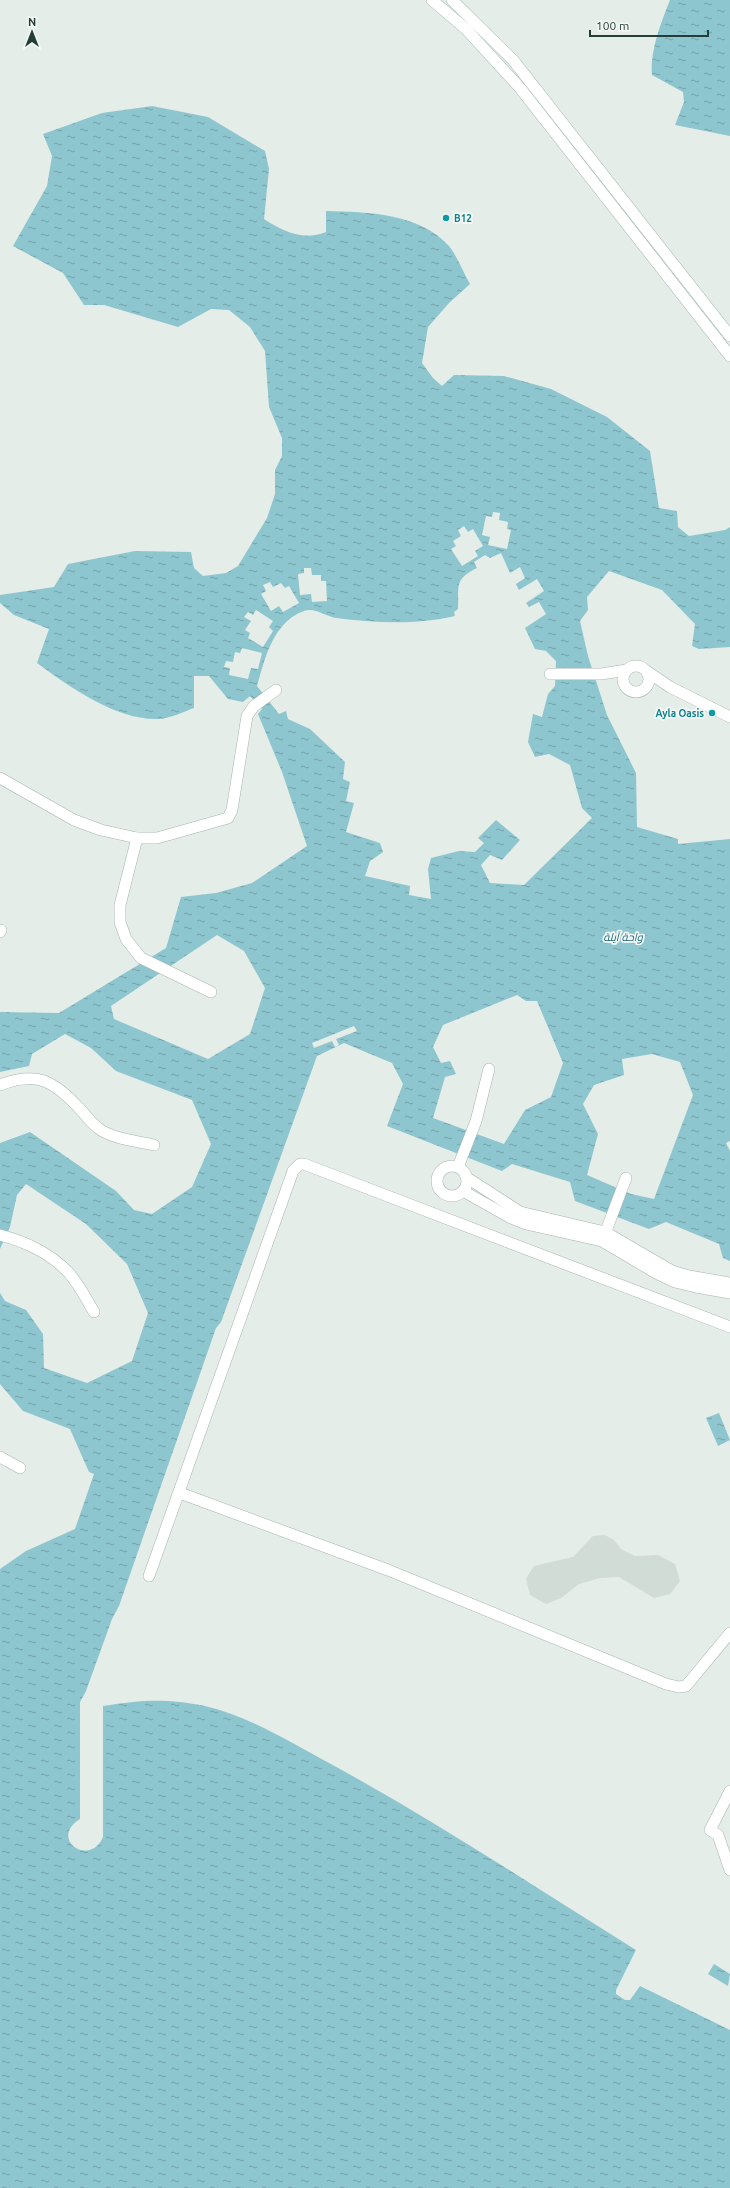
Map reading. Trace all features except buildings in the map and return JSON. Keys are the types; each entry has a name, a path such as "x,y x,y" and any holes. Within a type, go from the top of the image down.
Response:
{"street":[{"path":"432,0 466,29 520,88 730,356"},
{"path":"452,0 513,60 730,336"},
{"path":"550,674 603,674 627,670 638,665 670,688 730,717"},
{"path":"623,683 624,674 627,670"},
{"path":"642,691 650,683 648,672"},
{"path":"603,674 623,683 629,690 642,691 657,687 670,688"},
{"path":"0,778 74,820 102,830 137,838 158,838 228,818 232,810 247,716 254,706 276,690"},
{"path":"137,838 122,893 120,912 121,926 126,939 141,958 211,992"},
{"path":"460,1162 466,1176 466,1186 463,1191 455,1196 444,1194 438,1187 437,1176 443,1168 453,1166 460,1162 476,1121 489,1069"},
{"path":"0,1085 16,1079 27,1077 39,1078 67,1096 98,1128 113,1135 154,1146"},
{"path":"149,1576 180,1493 293,1171 300,1164 304,1164 730,1327"},
{"path":"466,1176 520,1212 605,1233 672,1271 689,1276 730,1283"},
{"path":"605,1233 626,1178"},
{"path":"463,1191 511,1218 526,1224 605,1233 667,1278 696,1287 730,1293"},
{"path":"0,1235 12,1238 38,1250 57,1262 77,1283 94,1312"},
{"path":"0,1457 20,1468"},
{"path":"180,1493 388,1570 666,1684 679,1687 686,1686 730,1633"},
{"path":"730,1791 710,1830 730,1841"},
{"path":"718,1835 730,1870"}],"shaded area":[{"path":"605,1535 614,1540 621,1549 635,1556 658,1555 675,1564 680,1581 670,1594 654,1598 619,1577 600,1578 579,1584 561,1598 546,1604 530,1595 526,1579 534,1566 573,1557 593,1536"}],"water":[{"path":"670,0 730,0 730,136 675,125 684,102 683,92 652,75 654,46"},
{"name":"واحة آيلة","path":"152,106 208,117 265,151 269,169 264,219 279,228 294,234 309,236 326,232 326,211 359,212 392,216 423,227 437,235 452,250 470,284 449,303 428,327 422,363 433,378 442,386 454,375 504,376 551,389 607,417 650,451 659,508 677,511 678,527 689,536 725,530 730,527 730,647 699,649 692,646 695,624 662,590 609,571 587,597 588,610 580,621 588,656 607,715 636,773 637,827 678,839 678,844 730,839 730,1141 726,1143 730,1151 730,1261 723,1258 719,1244 666,1222 649,1229 575,1201 570,1182 512,1164 502,1171 387,1126 403,1084 392,1063 344,1043 317,1056 221,1322 216,1328 119,1606 112,1619 86,1691 80,1702 80,1819 71,1827 68,1835 70,1842 75,1847 82,1850 89,1850 97,1846 103,1837 103,1706 129,1702 154,1701 191,1703 238,1716 285,1739 408,1808 636,1950 616,1990 616,1994 625,2000 630,2000 640,1986 730,2030 730,2188 0,2188 0,1569 26,1551 75,1529 94,1474 89,1472 70,1429 23,1411 0,1384 0,1293 5,1301 26,1310 43,1334 44,1368 87,1383 132,1361 148,1313 127,1264 86,1224 26,1184 17,1195 10,1227 0,1249 0,1143 30,1132 116,1191 134,1210 152,1214 192,1187 211,1144 192,1100 116,1071 91,1048 65,1034 32,1054 29,1066 0,1072 0,1012 59,1013 166,948 181,897 216,893 252,883 307,846 282,772 258,714 262,709 250,696 243,702 228,699 209,676 194,676 194,708 162,719 142,718 126,714 110,708 78,692 37,663 49,629 14,615 0,603 0,595 54,587 68,564 135,551 191,552 194,568 203,576 226,573 238,566 267,518 275,494 275,470 282,456 282,438 269,407 265,351 250,327 229,310 211,309 178,327 104,305 84,305 63,273 13,246 47,186 52,156 43,134 102,113","holes":["493,512 500,513 499,520 508,522 507,529 511,530 507,549 488,545 490,537 482,535 486,516 492,517","464,526 468,532 473,529 483,546 475,551 478,556 462,566 451,549 456,546 453,541 461,536 458,530","501,553 510,573 520,567 525,578 516,584 519,590 537,579 544,591 526,603 529,607 539,602 546,614 525,628 535,649 546,651 556,661 555,686 548,694 542,717 533,714 528,742 535,757 549,754 570,765 582,808 592,818 524,885 490,883 481,865 490,855 502,860 520,840 496,820 478,838 484,843 475,852 459,851 431,858 428,869 431,899 409,895 410,886 365,876 370,861 383,852 380,843 346,832 354,803 346,801 350,782 343,779 345,762 310,729 288,719 286,711 279,714 257,686 263,664 272,642 285,623 293,616 308,610 316,611 336,618 366,621 410,622 455,616 454,612 458,609 459,584 464,576 477,568 474,562 485,555 490,558","304,568 311,568 312,575 321,575 321,581 326,581 327,601 312,602 311,594 300,595 298,574 304,573","270,582 273,587 281,583 285,588 289,586 299,603 283,612 279,606 271,611 261,594 266,591 263,585","256,610 273,621 269,627 273,631 263,647 248,638 250,633 245,630 251,621 244,617 248,612 253,615","242,648 262,653 258,669 251,668 248,679 229,675 230,668 224,667 226,661 233,662 235,652 240,653","217,935 244,951 265,988 250,1034 208,1059 114,1019 111,1006","517,995 526,1001 537,1001 563,1063 551,1097 525,1110 504,1144 433,1118 445,1077 456,1074 450,1061 441,1063 433,1047 443,1025","652,1054 680,1062 693,1095 654,1199 631,1194 587,1175 598,1134 583,1104 594,1085 624,1075 622,1059"]},
{"path":"719,1413 730,1440 718,1446 706,1418"},
{"path":"714,1964 730,1974 728,1986 708,1974"}],"pier":[{"path":"354,1026 357,1031 336,1039 339,1045 335,1047 332,1041 314,1048 312,1043"}],"place":[{"name":"B12","path":"446,218"},
{"name":"Ayla Oasis","path":"712,713"}]}
